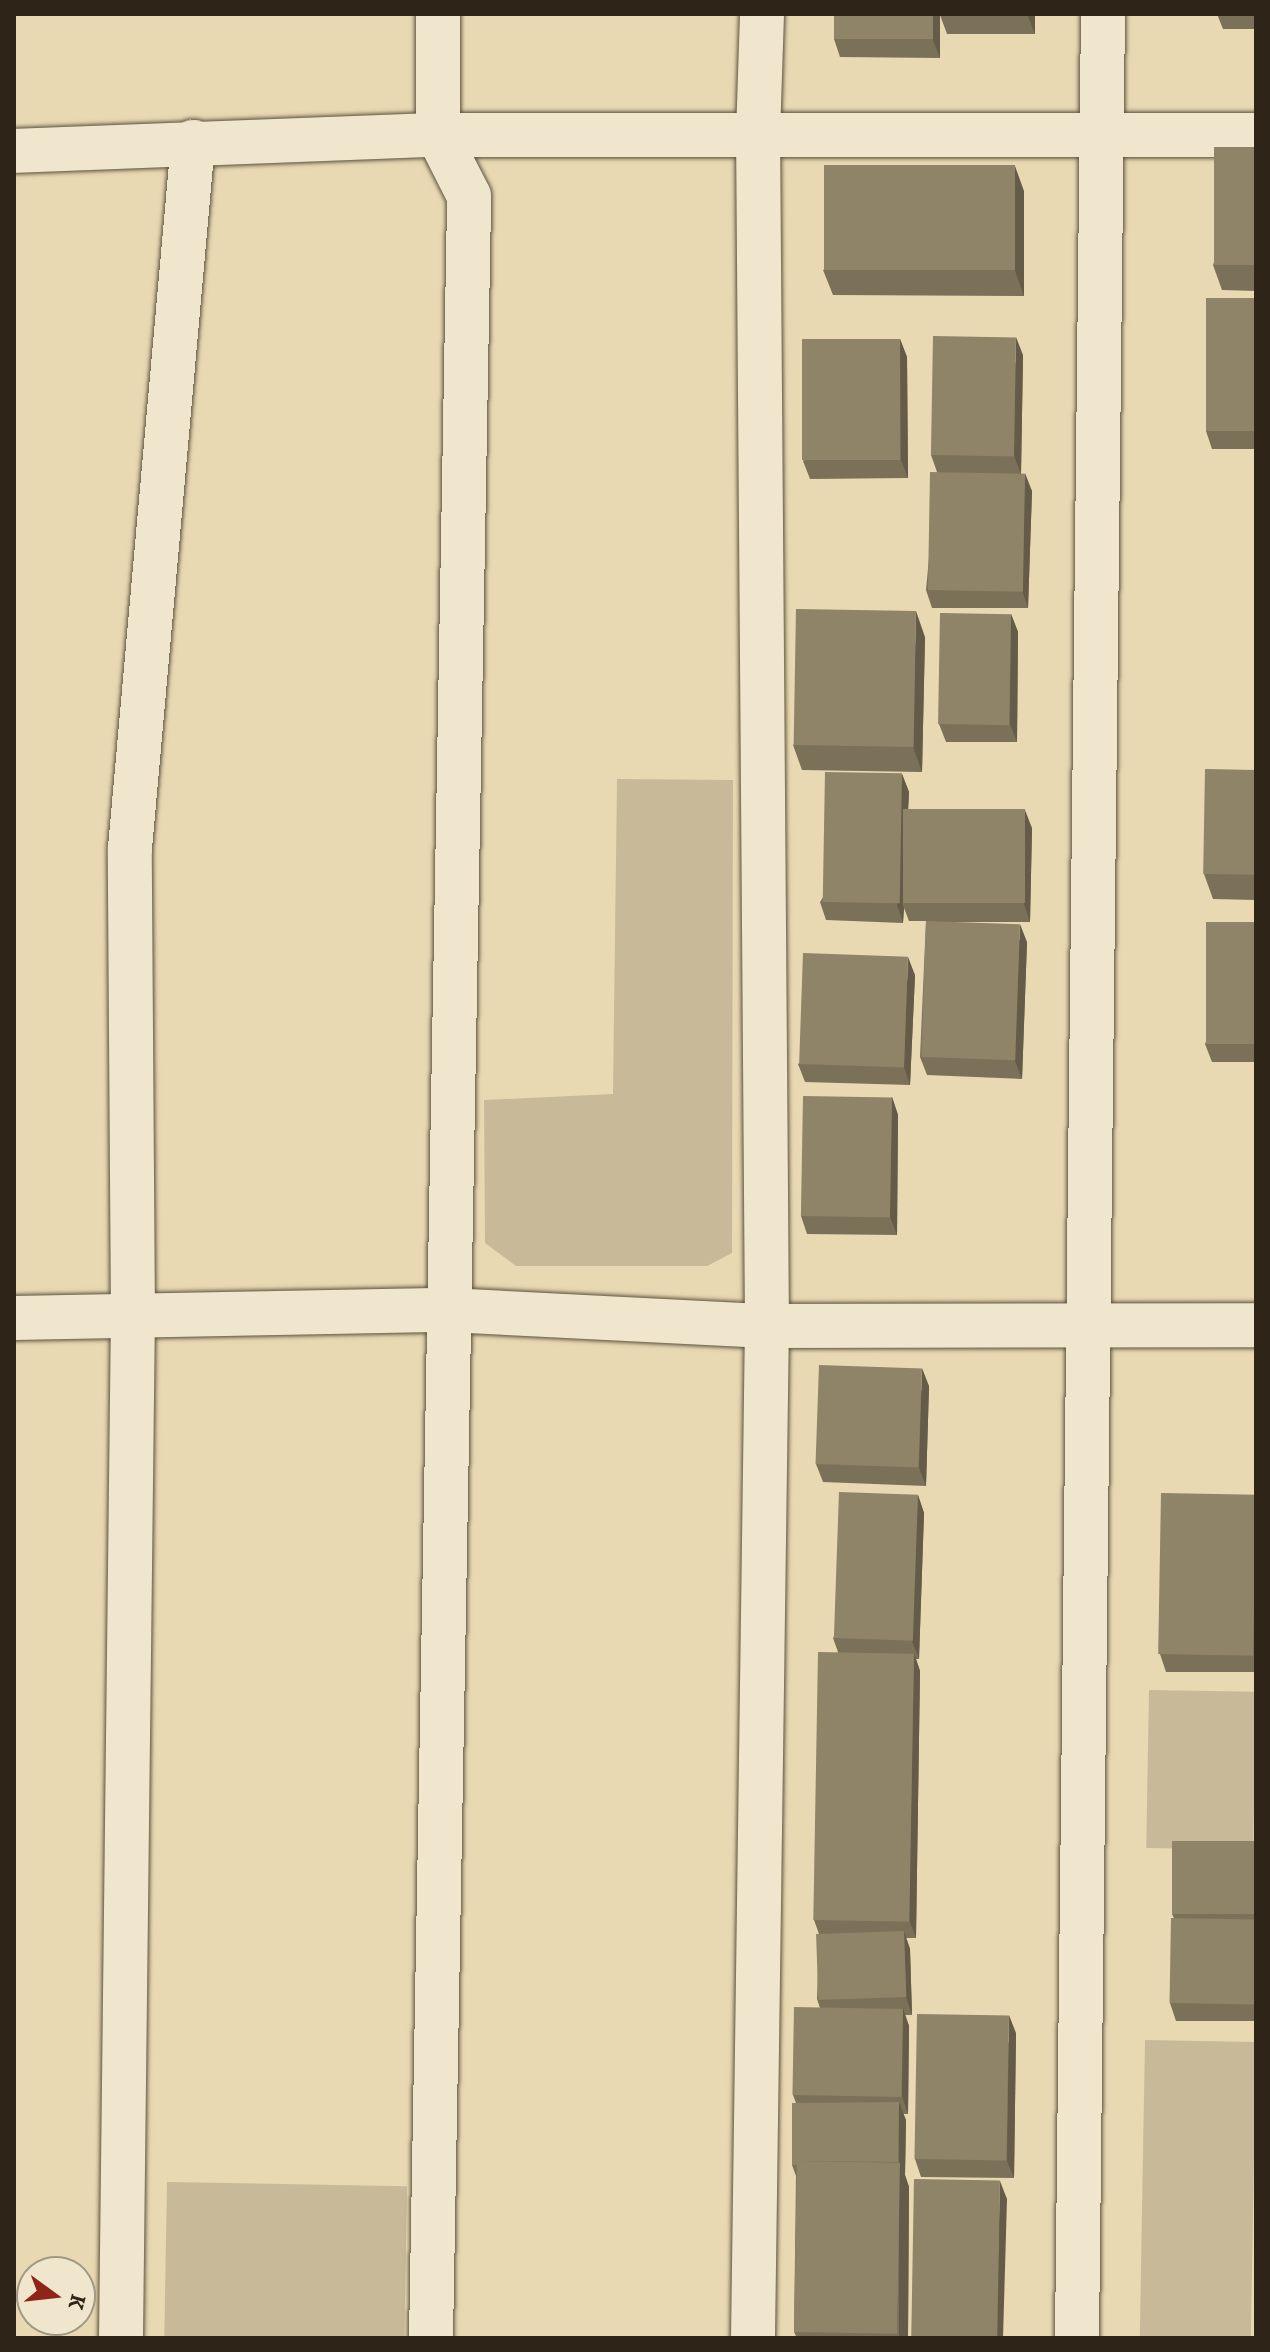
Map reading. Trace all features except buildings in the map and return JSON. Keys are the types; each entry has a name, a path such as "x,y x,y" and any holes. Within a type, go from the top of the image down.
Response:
{"street":[{"path":"431,2338 469,196 438,135 438,14"},
{"path":"753,2338 767,1326 758,135 762,14"},
{"path":"1077,2338 1103,14"},
{"path":"14,151 438,135 1256,135"},
{"path":"121,2338 133,1319 130,848 193,142"},
{"path":"14,1318 133,1319 448,1310 767,1326 1256,1325"}],"shaded area":[{"path":"617,779 733,780 732,1253 707,1266 516,1266 485,1243 484,1100 613,1094"},
{"path":"1149,1690 1256,1692 1253,1850 1146,1848"},
{"path":"1145,2040 1256,2042 1251,2338 1140,2338"},
{"path":"167,2182 407,2186 404,2338 164,2338"}]}
